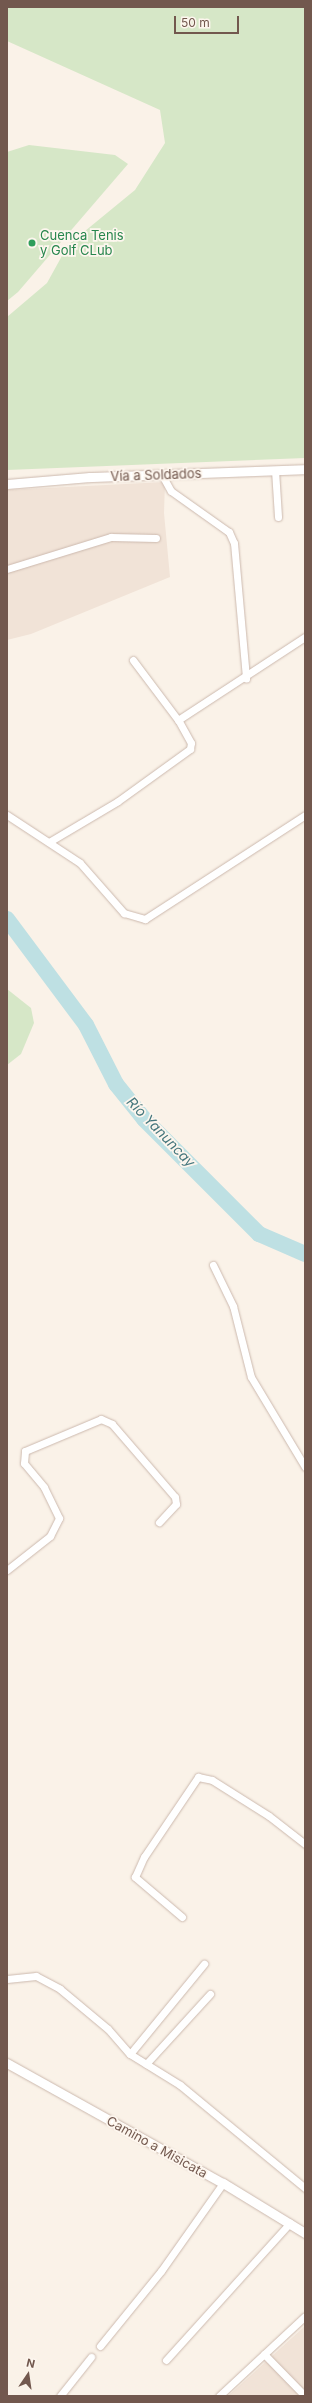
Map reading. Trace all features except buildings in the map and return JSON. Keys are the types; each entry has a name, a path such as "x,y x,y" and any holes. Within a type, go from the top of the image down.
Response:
{"street":[{"name":"Vía a Soldados","path":"7,484 305,469"},
{"path":"275,470 278,517"},
{"path":"162,475 171,492 229,532 234,543 246,678"},
{"path":"7,570 111,538 156,538"},
{"path":"178,720 246,678 305,636"},
{"path":"49,842 187,754 191,743 178,720 133,660"},
{"path":"7,814 88,870 124,913 145,919 305,814"},
{"path":"213,1265 233,1306 252,1377 305,1467"},
{"path":"7,1570 50,1536 59,1518 44,1487 24,1463 25,1451 102,1419 112,1424 175,1496 176,1504 159,1522"},
{"path":"182,1917 135,1877 144,1857 198,1777 212,1780 270,1816 305,1844"},
{"path":"130,2054 204,1964"},
{"path":"7,1979 36,1976 60,1989 108,2029 130,2054 180,2085 305,2188"},
{"path":"146,2064 210,1994"},
{"name":"Camino a Misicata","path":"7,2063 223,2183 305,2233"},
{"path":"100,2346 161,2271 223,2183"},
{"path":"166,2360 290,2223"},
{"path":"224,2394 264,2354 304,2319"},
{"path":"264,2354 305,2396"},
{"path":"60,2396 91,2357"}],"shaded area":[{"path":"165,482 164,513 170,577 31,634 7,640 7,490"},
{"path":"305,2326 305,2396 228,2396 248,2378"}],"green space":[{"name":"Cuenca Tenis y Golf CLub","path":"7,7 305,7 305,458 7,470 7,317 47,283 68,245 135,190 165,143 160,110 7,41"},
{"name":"Cuenca Tenis y Golf CLub","path":"29,145 115,155 128,164 18,292 7,301 7,152"},
{"path":"7,989 31,1008 34,1023 21,1054 7,1065"}],"waterway":[{"name":"Río Yanuncay","path":"7,919 86,1025 116,1084 144,1119 259,1234 305,1254"}],"place":[{"name":"Cuenca Tenis y Golf CLub","path":"32,243"}]}
